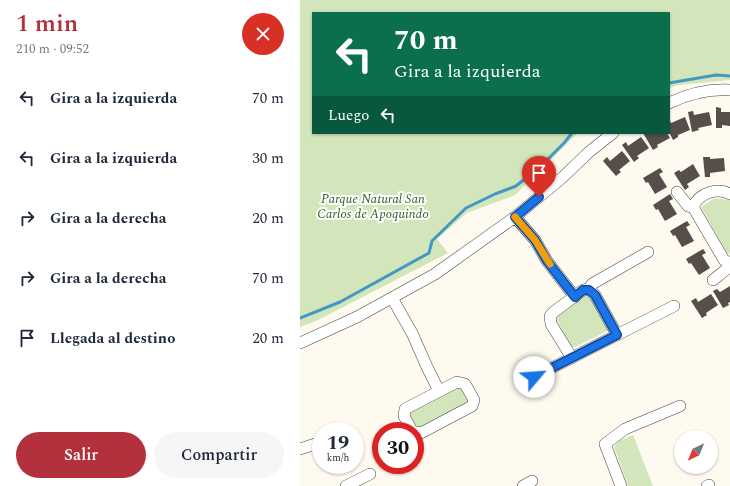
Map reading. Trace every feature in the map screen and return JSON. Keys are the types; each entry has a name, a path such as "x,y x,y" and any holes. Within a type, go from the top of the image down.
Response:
{"street":[{"path":"670,103 701,92 730,90"},
{"path":"300,343 330,330 435,274 515,217 612,134"},
{"path":"693,207 695,202 712,191 722,191 730,194"},
{"path":"677,192 688,206 693,207 724,260 730,263 728,268 713,280"},
{"path":"515,217 535,240 547,261 575,297"},
{"path":"589,290 592,284 648,252"},
{"path":"572,358 551,324 550,316 583,290 589,290 595,295 617,335"},
{"path":"392,298 412,334 439,390"},
{"path":"534,377 674,306"},
{"path":"407,422 404,416 405,410 439,390 457,382 463,382 467,385 474,400 470,408 424,431"},
{"path":"621,486 604,444 625,429 680,406"},
{"path":"300,449 312,445"},
{"path":"346,486 370,474"}],"green space":[{"name":"Parque Natural San Carlos de Apoquindo","path":"300,0 730,0 730,80 679,85 670,88 670,12 312,12 312,134 577,134 515,195 467,213 437,239 448,253 316,321 300,327"},
{"path":"715,198 730,200 730,254 727,253 701,207"},
{"path":"586,295 591,296 608,325 607,331 575,347 570,346 557,320 558,315"},
{"path":"461,385 470,405 424,427 424,422 414,422 408,411"},
{"path":"633,435 653,486 628,486 614,447 619,441"}],"building":[{"path":"716,107 721,108 721,112 730,112 730,126 722,125 722,128 716,128"},
{"path":"693,111 694,115 709,112 712,125 698,128 699,130 692,132 688,112"},
{"path":"685,117 690,130 678,135 678,137 673,140 670,134 670,121 671,123"},
{"path":"644,134 668,134 670,138 657,145 658,147 653,150"},
{"path":"641,137 649,148 637,156 639,158 634,162 622,145 626,142 628,146"},
{"path":"622,151 630,161 619,170 621,172 616,176 603,161 607,157 610,161"},
{"path":"703,157 710,157 710,159 724,158 725,171 710,173 710,177 705,177"},
{"path":"693,164 700,176 687,184 689,187 685,190 674,173 679,170 681,172"},
{"path":"660,168 663,172 659,174 667,187 655,194 648,182 646,183 643,178"},
{"path":"670,194 673,199 669,201 677,214 665,221 658,209 656,210 653,205"},
{"path":"687,221 690,225 686,227 694,241 682,247 675,235 673,236 670,231"},
{"path":"703,249 706,253 702,255 710,268 699,275 691,263 689,264 686,259"},
{"path":"730,286 730,302 728,303 729,305 723,308 713,291 717,289 720,292"},
{"path":"711,294 718,305 706,313 707,315 702,318 691,301 696,298 698,302"}],"waterway":[{"path":"670,83 716,75 730,76"},
{"path":"300,318 340,302 429,253 432,241 466,208 516,186 541,166 571,134"}],"slow traffic":[{"path":"515,217 535,240 550,264"}],"route":[{"path":"534,377 617,335 595,295 589,290 583,290 575,297 547,261 535,240 515,217 539,197"}]}
